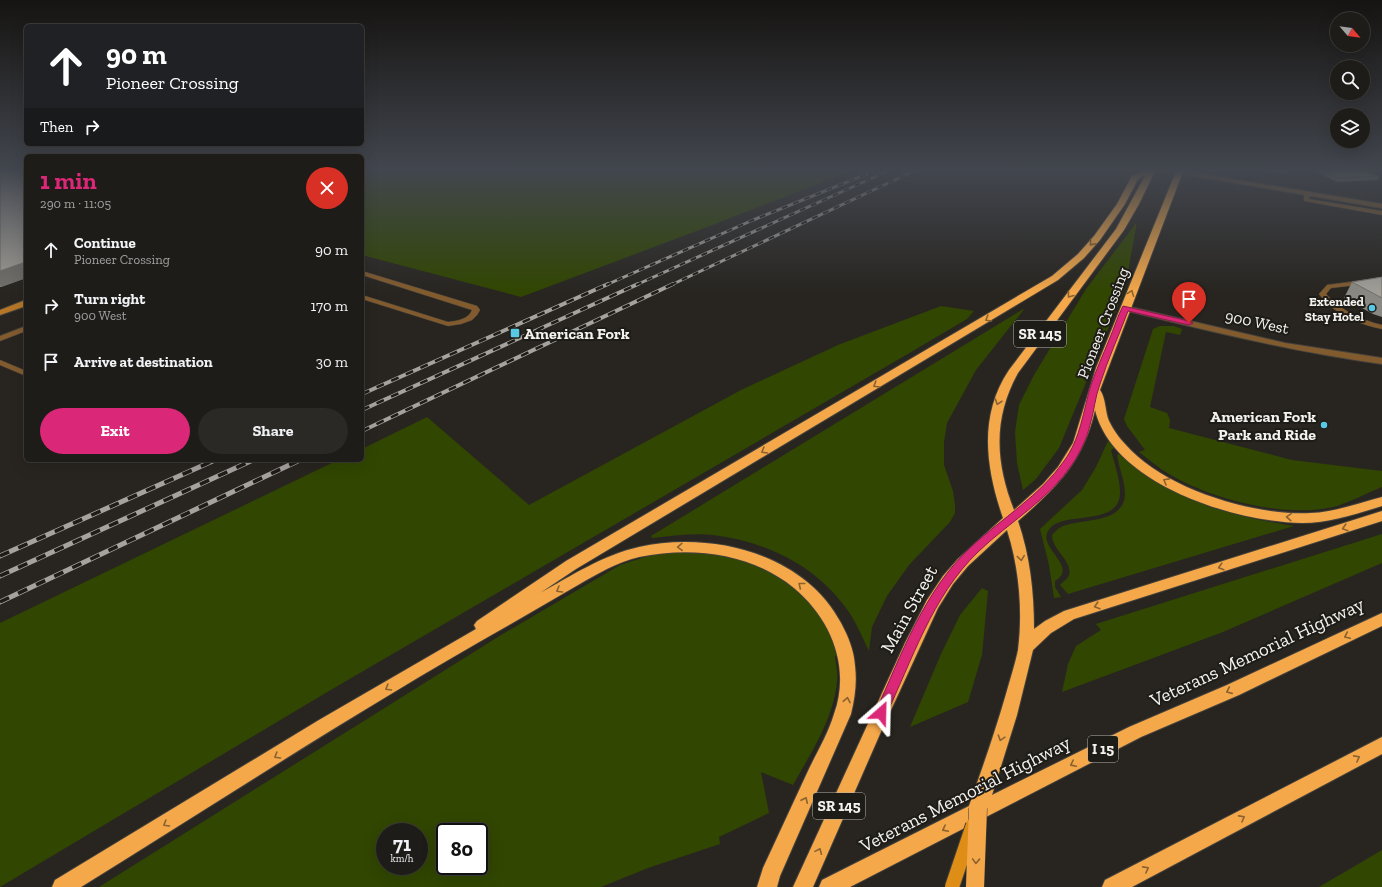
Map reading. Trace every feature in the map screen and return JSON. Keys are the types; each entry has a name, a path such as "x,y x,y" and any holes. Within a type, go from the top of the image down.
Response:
{"highway":[{"path":"421,668 571,565 1056,278 1074,263 1092,243 1117,210"},
{"name":"Pioneer Crossing","path":"1131,210 1120,230 1032,345 1010,376 1001,394 994,418 993,447 999,485 1011,520 1051,485 1068,463 1077,448 1086,426 1095,385 1164,210"},
{"path":"1095,385 1096,396 1103,419 1117,442 1126,453 1150,472 1197,497 1239,511 1302,518 1338,514 1382,501"},
{"path":"1026,648 1042,629 1069,615 1382,516"},
{"name":"SR 145","path":"978,808 1013,700 1026,648 1025,587 1020,552 1011,520"},
{"name":"Main Street","path":"803,887 876,724 924,620 939,592 965,558 1011,520"},
{"path":"62,887 421,668 586,574 619,558 635,553 669,547 704,547 720,549 752,558 785,574 806,590 828,614 838,631 848,664 848,698 843,714 770,875 767,887"},
{"name":"Veterans Memorial Highway","path":"829,887 1135,732 1233,690 1382,619"},
{"path":"1112,887 1382,745"},
{"path":"976,887 978,808"}],"main road":[{"name":"SR 145","path":"952,887 978,808"}],"street":[{"path":"0,313 24,304"},
{"name":"900 West","path":"1126,308 1262,340 1382,361"}],"lane":[{"path":"1362,210 1382,214"},
{"path":"364,274 474,308 476,310 476,314 462,322 448,324 364,298"},
{"path":"1382,280 1329,286 1322,294 1337,307 1360,320 1382,327"},
{"path":"0,339 24,329"},
{"path":"0,362 24,373"}],"green space":[{"path":"364,210 750,210 715,224 521,297 364,256"},
{"path":"1137,222 1125,288 1059,448 1036,479 1023,490 1017,463 1015,432 1019,405 1034,375 1086,289"},
{"path":"941,306 974,311 967,319 329,691 0,887 0,623 334,462 364,462 364,448 427,417 529,505 741,390 838,345"},
{"path":"1025,308 976,370 947,423 944,442 944,465 953,491 955,513 950,522 909,565 887,596 872,627 869,651 853,618 834,593 804,568 770,549 732,538 705,534 652,538 651,536"},
{"path":"1160,326 1174,326 1182,329 1180,335 1166,332 1150,407 1167,413 1170,420 1169,428 1292,460 1382,471 1382,487 1337,506 1317,510 1294,510 1246,504 1222,497 1199,489 1161,469 1139,452 1145,450 1127,426 1124,419 1153,329"},
{"path":"1108,441 1114,448 1111,450 1120,487 1117,503 1110,511 1100,515 1064,521 1055,525 1048,531 1046,538 1048,544 1061,563 1063,569 1061,575 1055,581 1055,587 1061,597 1054,598 1049,565 1040,529 1082,490 1096,467"},
{"path":"1119,454 1156,480 1196,501 1241,516 1294,526 1068,594 1060,585 1069,575 1068,565 1055,546 1052,535 1061,527 1069,524 1109,516 1117,511 1123,504 1125,494 1117,455"},
{"path":"1382,534 1382,563 1223,632 1062,692 1068,664 1076,646 1101,630 1096,624"},
{"path":"706,551 757,562 810,597 843,656 835,656 837,681 835,695 827,722 793,785 761,772 769,813 719,837 720,844 648,868 601,887 99,887 501,635 620,565 658,553"},
{"path":"982,588 988,591 982,655 968,702 910,727 941,654 960,615"},
{"path":"1382,850 1382,887 1319,887"}],"building":[{"path":"0,210 24,210 24,263 0,271"},
{"path":"1382,277 1382,298 1352,282"}],"railway":[{"path":"606,285 777,210"},
{"path":"636,285 801,210"},
{"path":"671,285 830,210"},
{"path":"364,393 608,284"},
{"path":"364,409 638,284"},
{"path":"364,430 673,284"},
{"path":"0,556 211,462"},
{"path":"0,576 249,462"},
{"path":"0,602 296,462"}],"place":[{"name":"Extended Stay Hotel","path":"1372,308"},
{"name":"American Fork","path":"515,333"},
{"name":"American Fork Park and Ride","path":"1324,425"}],"route":[{"path":"881,713 924,620 939,592 965,558 1051,485 1068,463 1077,448 1086,426 1095,385 1126,308 1189,323"}]}
